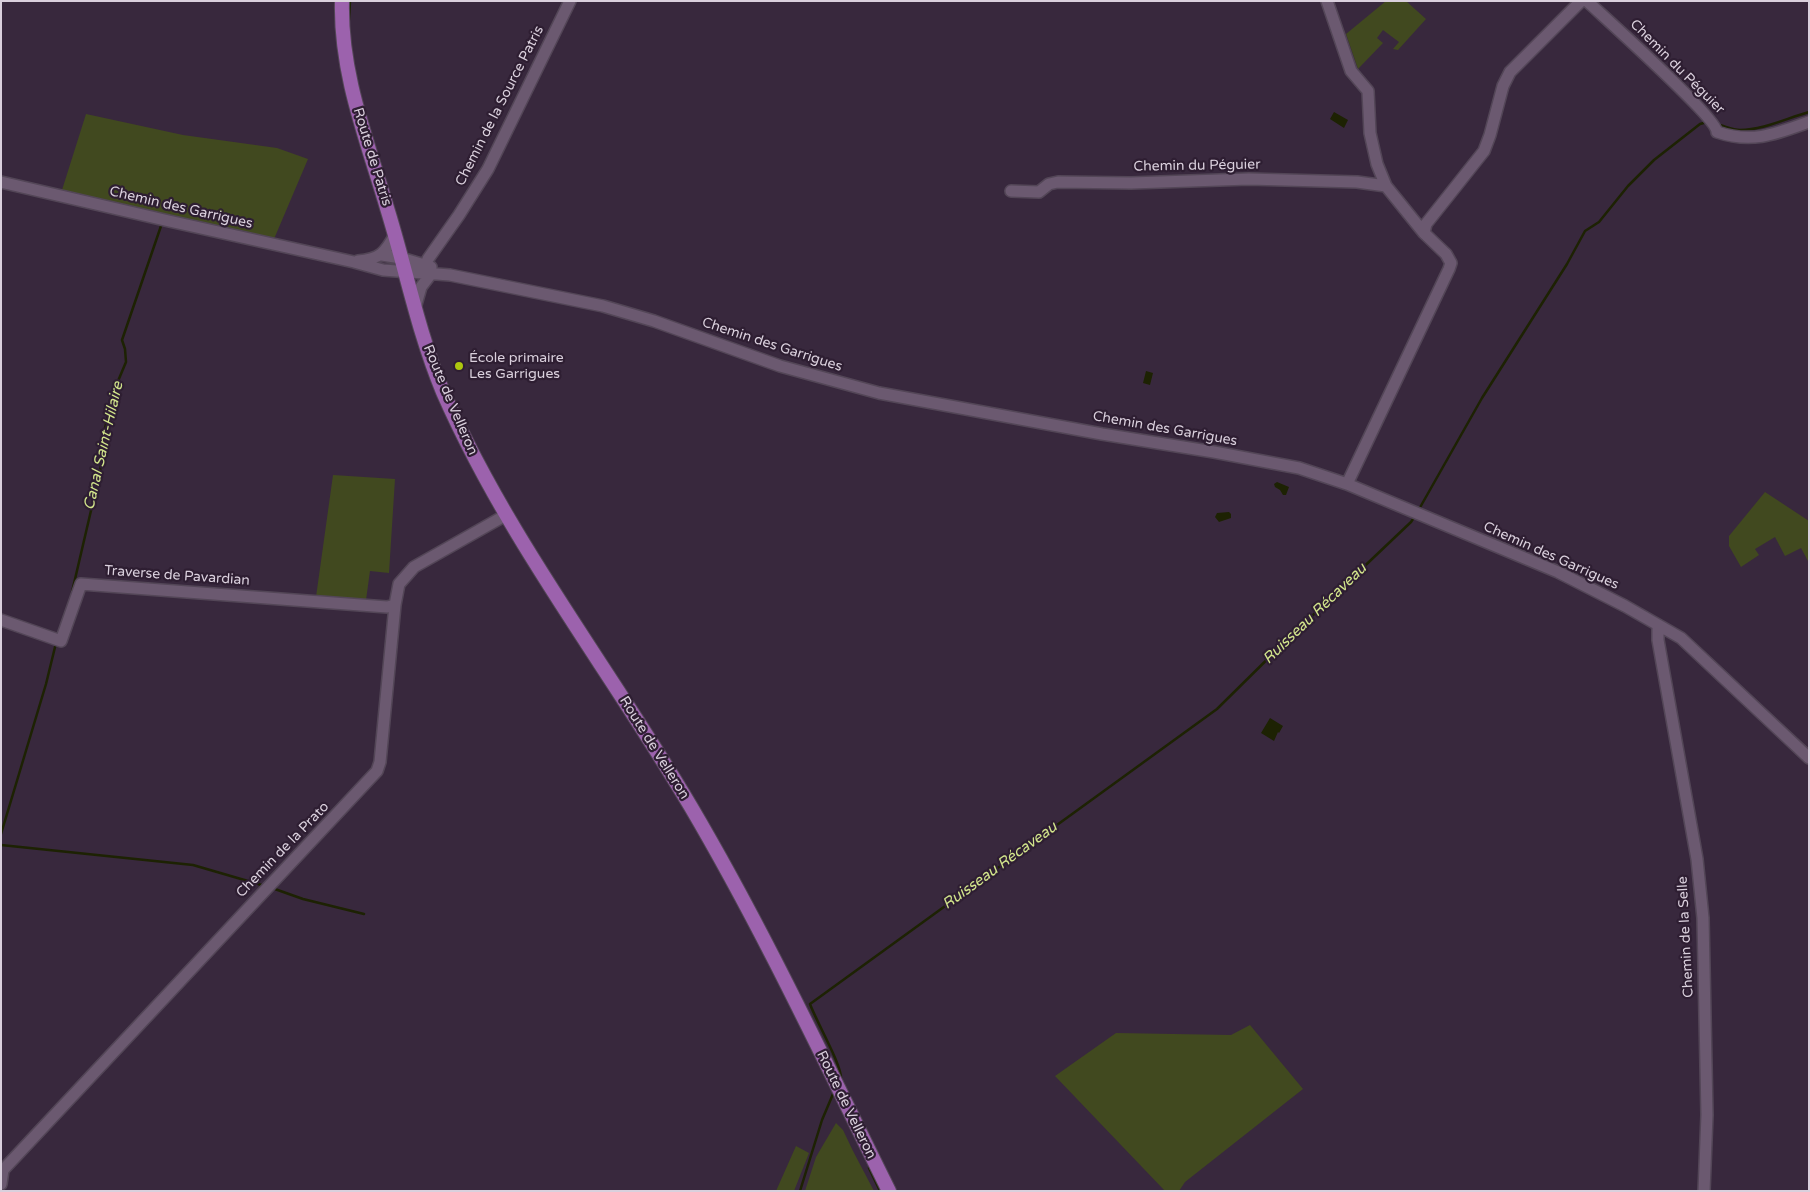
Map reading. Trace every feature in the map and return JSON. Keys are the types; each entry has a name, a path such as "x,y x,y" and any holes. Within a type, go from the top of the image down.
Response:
{"main road":[{"name":"Route de Patris","path":"342,1 345,56 350,84 396,235 415,311"},
{"name":"Route de Velleron","path":"415,311 442,388 474,455 506,515 644,731 719,856 765,942 889,1191"}],"street":[{"name":"Chemin de la Source Patris","path":"428,271 428,259 459,215 488,168 570,1"},
{"path":"1328,1 1351,71 1368,92 1370,133 1386,186 1424,233 1446,254 1450,263 1450,269 1347,484"},
{"path":"1424,233 1426,224 1484,151 1503,86 1510,72 1581,1"},
{"name":"Chemin du Péguier","path":"1587,1 1705,114 1717,127 1717,132 1728,136 1752,138 1774,135 1809,122"},
{"name":"Chemin du Péguier","path":"1011,191 1039,192 1049,184 1058,182 1197,182 1249,179 1357,182 1386,186"},
{"name":"Chemin des Garrigues","path":"1,182 383,270 403,265"},
{"path":"382,255 396,235"},
{"name":"Chemin des Garrigues","path":"354,262 369,260 382,255 403,265 428,271 603,306 654,321 780,366 879,393 1083,431 1290,466 1347,484 1558,572 1625,606 1681,638 1809,758"},
{"path":"415,311 418,294 428,271"},
{"name":"Chemin de la Prato","path":"1,1184 3,1170 377,771 380,762 395,605 399,584 414,567 506,515"},
{"name":"Traverse de Pavardian","path":"1,620 61,641 81,584 387,607 395,605"},
{"name":"Chemin de la Selle","path":"1658,626 1658,640 1697,859 1703,918 1707,1115 1704,1191"}],"shaded area":[{"path":"1386,1 1406,1 1426,19 1398,50 1393,49 1399,42 1383,30 1377,38 1383,43 1358,69 1346,34"},
{"path":"1334,112 1348,120 1344,128 1330,119"},
{"path":"86,114 183,135 277,148 308,159 274,239 62,190"},
{"path":"1146,371 1153,373 1150,385 1143,383"},
{"path":"333,475 395,479 389,573 370,571 366,600 316,597"},
{"path":"1277,482 1289,487 1286,495 1283,495 1275,487 1274,484"},
{"path":"1765,492 1809,521 1809,563 1801,548 1785,556 1775,537 1755,549 1759,555 1741,567 1729,546 1729,536"},
{"path":"1229,512 1231,518 1219,522 1215,517 1217,513"},
{"path":"1270,718 1283,726 1274,741 1261,733"},
{"path":"1250,1025 1303,1089 1185,1182 1179,1191 1165,1191 1055,1076 1116,1033 1231,1035"},
{"path":"836,1123 843,1130 874,1191 805,1191 816,1157"},
{"path":"796,1146 809,1153 794,1191 776,1191"}],"waterway":[{"path":"349,20 350,1"},
{"name":"Ruisseau Récaveau","path":"1720,125 1735,130 1749,129 1766,126 1809,112"},
{"name":"Ruisseau Récaveau","path":"1418,511 1482,398 1567,264 1585,231 1599,222 1628,186 1654,160 1700,124 1707,122"},
{"name":"Canal Saint-Hilaire","path":"72,592 100,472 105,428 113,393 126,362 122,340 161,226"},
{"name":"Ruisseau Récaveau","path":"841,1079 833,1054 810,1004 1217,709 1304,623 1309,622 1312,616 1411,522 1415,516"},
{"name":"Canal Saint-Hilaire","path":"1,834 46,684 56,643"},
{"path":"1,845 193,865 265,886"},
{"path":"272,888 303,899 364,914"},
{"path":"800,1191 822,1120 833,1094"},
{"path":"869,1168 880,1191"}],"place":[{"name":"École primaire Les Garrigues","path":"459,366"}]}
